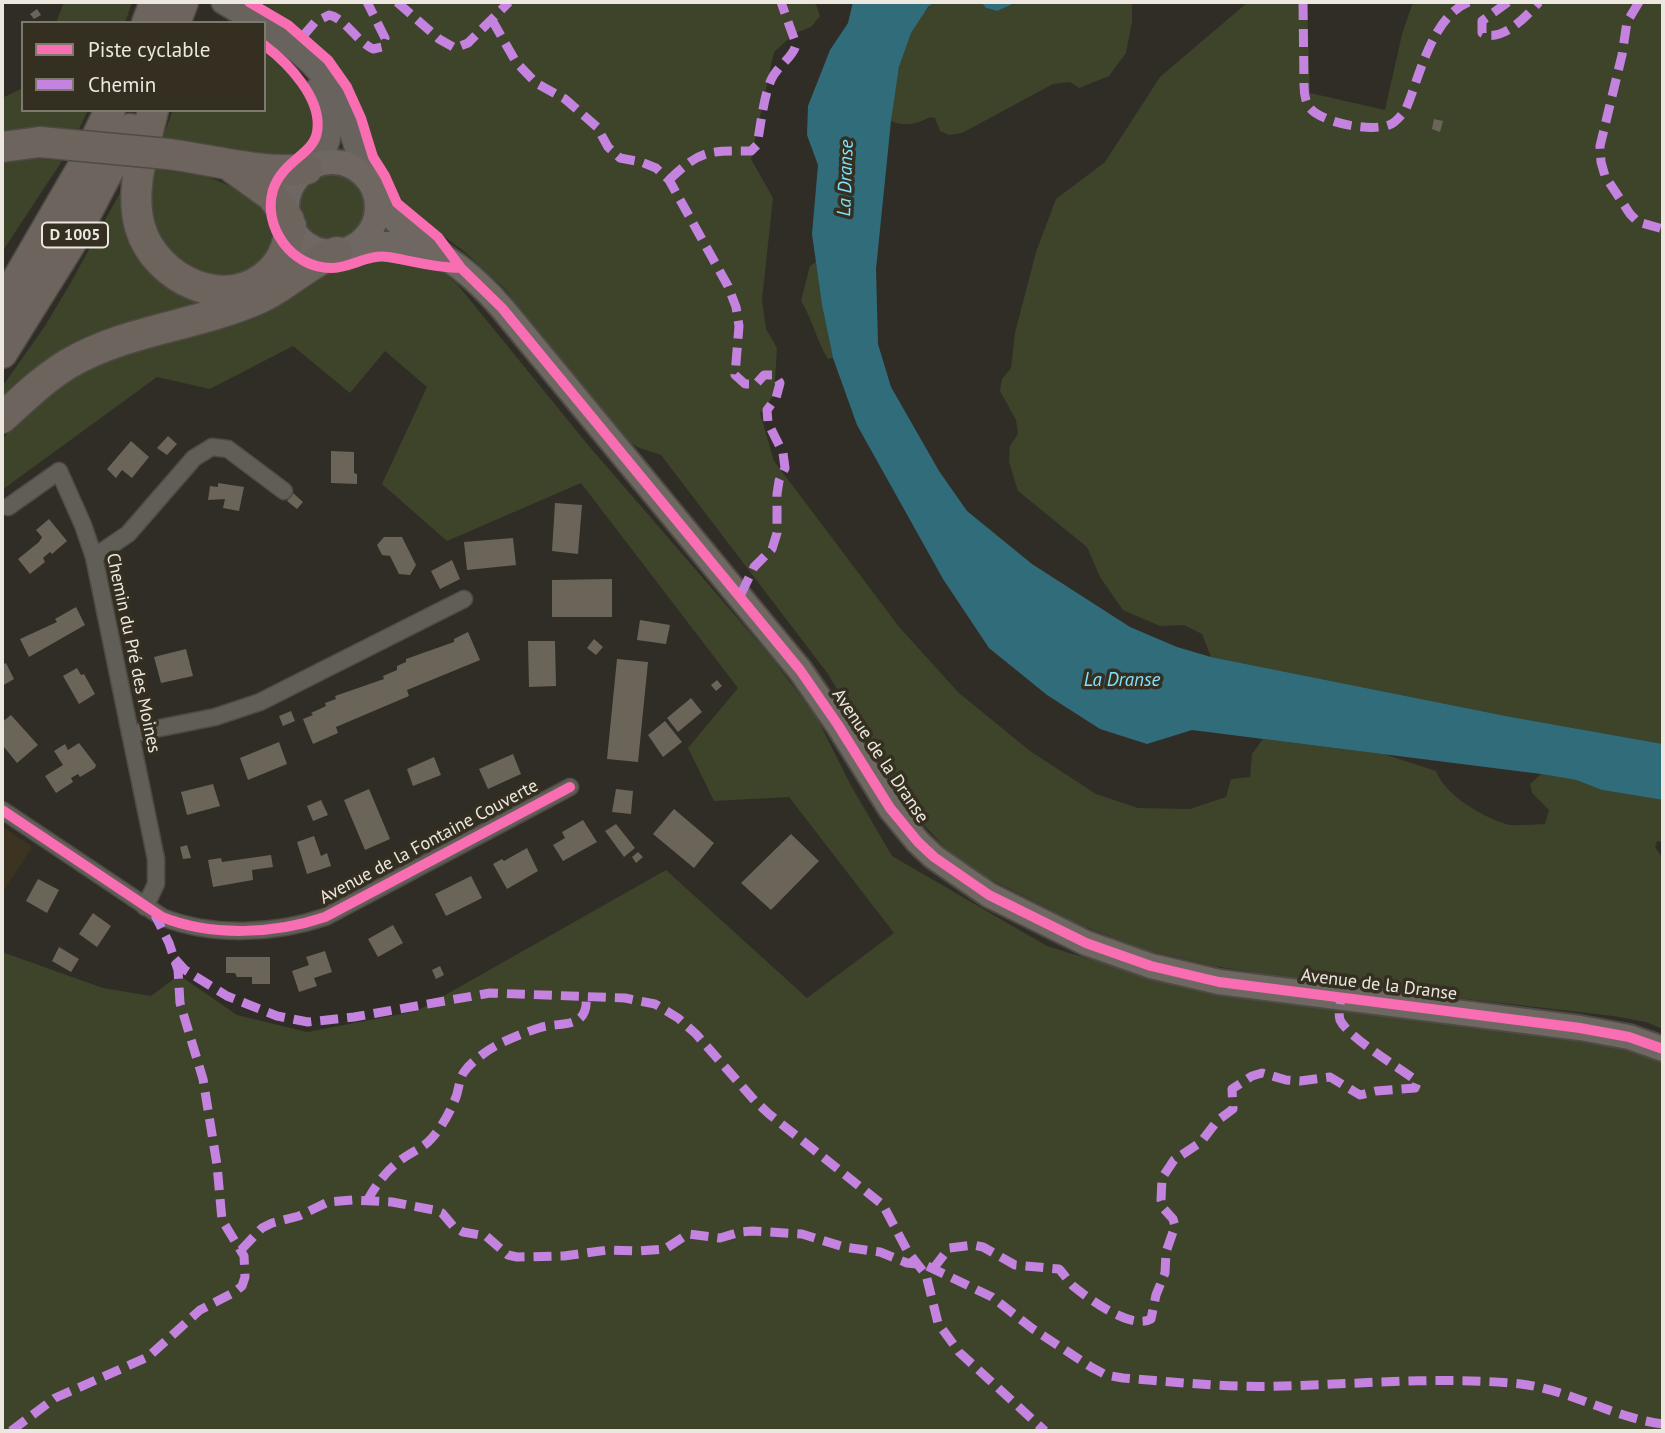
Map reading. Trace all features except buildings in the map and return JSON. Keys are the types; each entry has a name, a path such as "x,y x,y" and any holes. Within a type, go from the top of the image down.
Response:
{"highway":[{"path":"147,21 155,2"},
{"path":"176,21 183,2"},
{"name":"D 1005","path":"7,296 81,170 109,112"},
{"name":"D 1005","path":"2,353 76,234 137,112"},
{"path":"153,112 137,186 136,213 144,239 151,251 170,271 192,285 229,290 242,288 274,269 286,247 290,223 272,196 230,166"},
{"path":"2,147 40,142 168,154 230,166 283,171 312,167"},
{"path":"2,418 39,385 84,356 149,332 259,299 285,285 320,260 348,248"}],"main road":[{"path":"223,2 251,18"},
{"name":"Avenue de la Dranse","path":"266,29 306,60 325,78 336,94 372,188 391,216 471,277 502,308 800,670 903,825 934,857 970,883 1037,920 1086,943 1174,972 1233,984 1580,1028 1629,1037 1663,1049"},
{"name":"Avenue de la Dranse","path":"306,60 331,125 328,144 312,167"},
{"path":"330,162 343,163 356,169 372,188 376,220 369,234 348,248 314,248 301,239 290,223 287,206 290,192 297,179 312,167 330,162"},
{"name":"Avenue de la Dranse","path":"348,248 396,244 438,254"}],"street":[{"path":"94,557 128,534 194,458 212,447 228,449 284,491"},
{"name":"Chemin du Pré des Moines","path":"8,507 59,471 94,557 157,866 156,884 145,907"},
{"path":"130,734 215,717 260,702 464,599"},
{"name":"Avenue de la Fontaine Couverte","path":"2,810 145,907 171,920 221,929 268,929 306,923 342,909 570,787"}],"shaded area":[{"path":"2,826 32,847 2,893"}],"green space":[{"path":"64,2 132,2 126,21 57,21"},
{"path":"260,2 815,2 820,16 811,27 795,33 774,52 751,159 773,198 762,300 766,329 777,348 774,395 760,413 774,461 900,628 959,693 1030,751 1096,794 1138,808 1190,809 1226,797 1231,779 1250,777 1252,754 1263,739 1384,754 1436,771 1447,788 1465,804 1510,825 1545,824 1549,810 1532,793 1530,784 1541,774 1576,780 1602,790 1663,800 1663,842 1657,841 1655,847 1663,859 1663,1029 1646,1022 1613,1016 1303,980 1214,966 1146,950 1080,925 988,878 946,849 904,803 828,674 661,455 637,447 626,439 504,288 465,252 399,201 387,174 375,156 364,117 340,72 330,58 305,34"},
{"path":"935,2 981,2 986,8 996,11 1017,2 1132,2 1132,22 1126,53 1109,76 1079,88 1070,82 1053,84 962,133 949,135 940,131 935,118 906,124 891,121 898,73 907,41 923,13"},
{"path":"1248,2 1307,2 1310,93 1385,110 1402,34 1413,2 1663,2 1663,744 1511,717 1211,657 1202,634 1184,625 1160,626 1123,610 1100,577 1087,547 1018,491 1009,462 1010,446 1018,434 1016,420 1000,391 1002,379 1011,368 1015,333 1036,252 1056,199 1105,162 1160,77"},
{"path":"266,51 283,65 302,89 314,116 315,129 311,141 287,162 251,157 251,152 163,137 172,112 266,112"},
{"path":"21,89 21,112 87,112 79,129 45,127 2,131 2,98"},
{"path":"35,158 62,161 2,252 2,163"},
{"path":"154,169 204,175 244,192 249,189 274,226 276,252 252,268 233,274 203,271 190,265 177,256 159,232 152,206"},
{"path":"332,172 345,175 356,182 363,193 366,206 363,219 356,230 345,237 332,240 319,237 308,230 301,219 298,206 301,193 308,182 319,175"},
{"path":"126,182 128,212 214,299 2,408 2,387 45,326"},
{"path":"376,259 390,259 439,269 457,284 588,445 772,658 817,718 850,784 892,856 1047,946 1092,960 1226,993 1593,1042 1631,1050 1663,1063 1663,1431 2,1431 2,952 103,988 151,996 179,975 237,1015 307,1032 417,1011 666,870 807,998 894,933 789,797 714,801 688,748 738,688 581,483 447,541 382,484 427,387 385,351 350,393 293,346 210,389 157,377 2,490 2,439 37,406 75,377 141,348 257,316 275,308 274,305 329,270 340,270"},
{"path":"816,262 833,358 828,359 801,301 810,266"}],"water":[{"name":"La Dranse","path":"853,2 935,2 928,7 911,33 899,67 876,269 878,344 891,387 939,471 967,511 1032,564 1130,627 1177,647 1211,657 1511,717 1663,744 1663,800 1602,790 1576,780 1541,774 1192,730 1147,744 1100,729 1047,695 989,648 943,579 857,425 833,358 812,234 818,165 807,135 808,106 830,50 848,23"},
{"path":"981,2 1017,2 997,11 986,8"}],"marked path":[{"path":"303,36 315,22 329,15 340,20 373,49 382,47 385,38 367,2"},
{"path":"397,2 439,39 455,48 468,43 509,2"},
{"path":"669,180 698,157 715,152 751,151 757,145 768,87 796,44 781,2"},
{"path":"1303,2 1304,88 1308,105 1324,118 1359,127 1391,124 1405,111 1436,34 1456,10 1469,2"},
{"path":"1508,2 1482,21 1482,33 1497,35 1505,31 1539,2"},
{"path":"1639,2 1627,22 1622,55 1600,146 1601,162 1605,176 1630,214 1638,222 1663,229"},
{"path":"492,20 516,62 536,83 565,99 597,127 608,147 620,158 656,168 669,180 728,286 736,307 739,326 735,375 745,384 756,384 764,375 775,375 780,383 776,398 767,410 768,423 783,453 785,468 777,494 777,533 772,549 754,567 740,596"},
{"path":"11,1431 55,1398 148,1357 200,1310 235,1292 242,1286 245,1277 244,1256 222,1220 217,1165 203,1079 180,1003 178,970 169,943 155,915"},
{"path":"175,959 185,970 227,996 277,1016 308,1022 354,1017 490,993 625,998 655,1004 678,1018 696,1034 769,1114 883,1205 908,1252 926,1275 938,1323 959,1352 1045,1431"},
{"path":"367,1201 388,1171 425,1144 439,1129 454,1103 462,1075 471,1064 493,1047 513,1038 542,1027 566,1024 579,1019 586,1007 586,996"},
{"path":"933,1269 949,1248 973,1245 983,1247 1015,1265 1059,1269 1073,1286 1110,1312 1133,1320 1151,1319 1156,1295 1165,1273 1166,1252 1175,1226 1161,1200 1162,1178 1174,1160 1201,1142 1217,1121 1233,1109 1232,1089 1262,1073 1300,1081 1330,1077 1360,1095 1415,1088 1417,1083 1414,1079 1345,1027 1339,1017 1341,998"},
{"path":"241,1250 262,1228 272,1223 299,1216 328,1202 353,1200 392,1202 434,1210 442,1213 454,1227 463,1232 486,1236 508,1255 517,1257 665,1249 688,1234 720,1238 752,1231 802,1234 844,1247 880,1252 907,1263 925,1265 992,1297 1033,1329 1106,1375 1242,1386 1431,1381 1521,1384 1663,1424"}],"cycle path":[{"path":"249,2 288,25 328,60 347,87 361,118 373,157 397,203 438,237 461,268 502,308 800,670 890,808 934,857 989,895 1086,943 1151,966 1219,982 1580,1028 1629,1037 1663,1049"},
{"path":"266,47 302,83 315,107 317,120 315,140 283,172 273,190 272,218 283,243 304,261 331,268 381,257 461,268"},
{"path":"2,810 162,917 202,928 244,931 285,927 325,917 570,787"}]}
